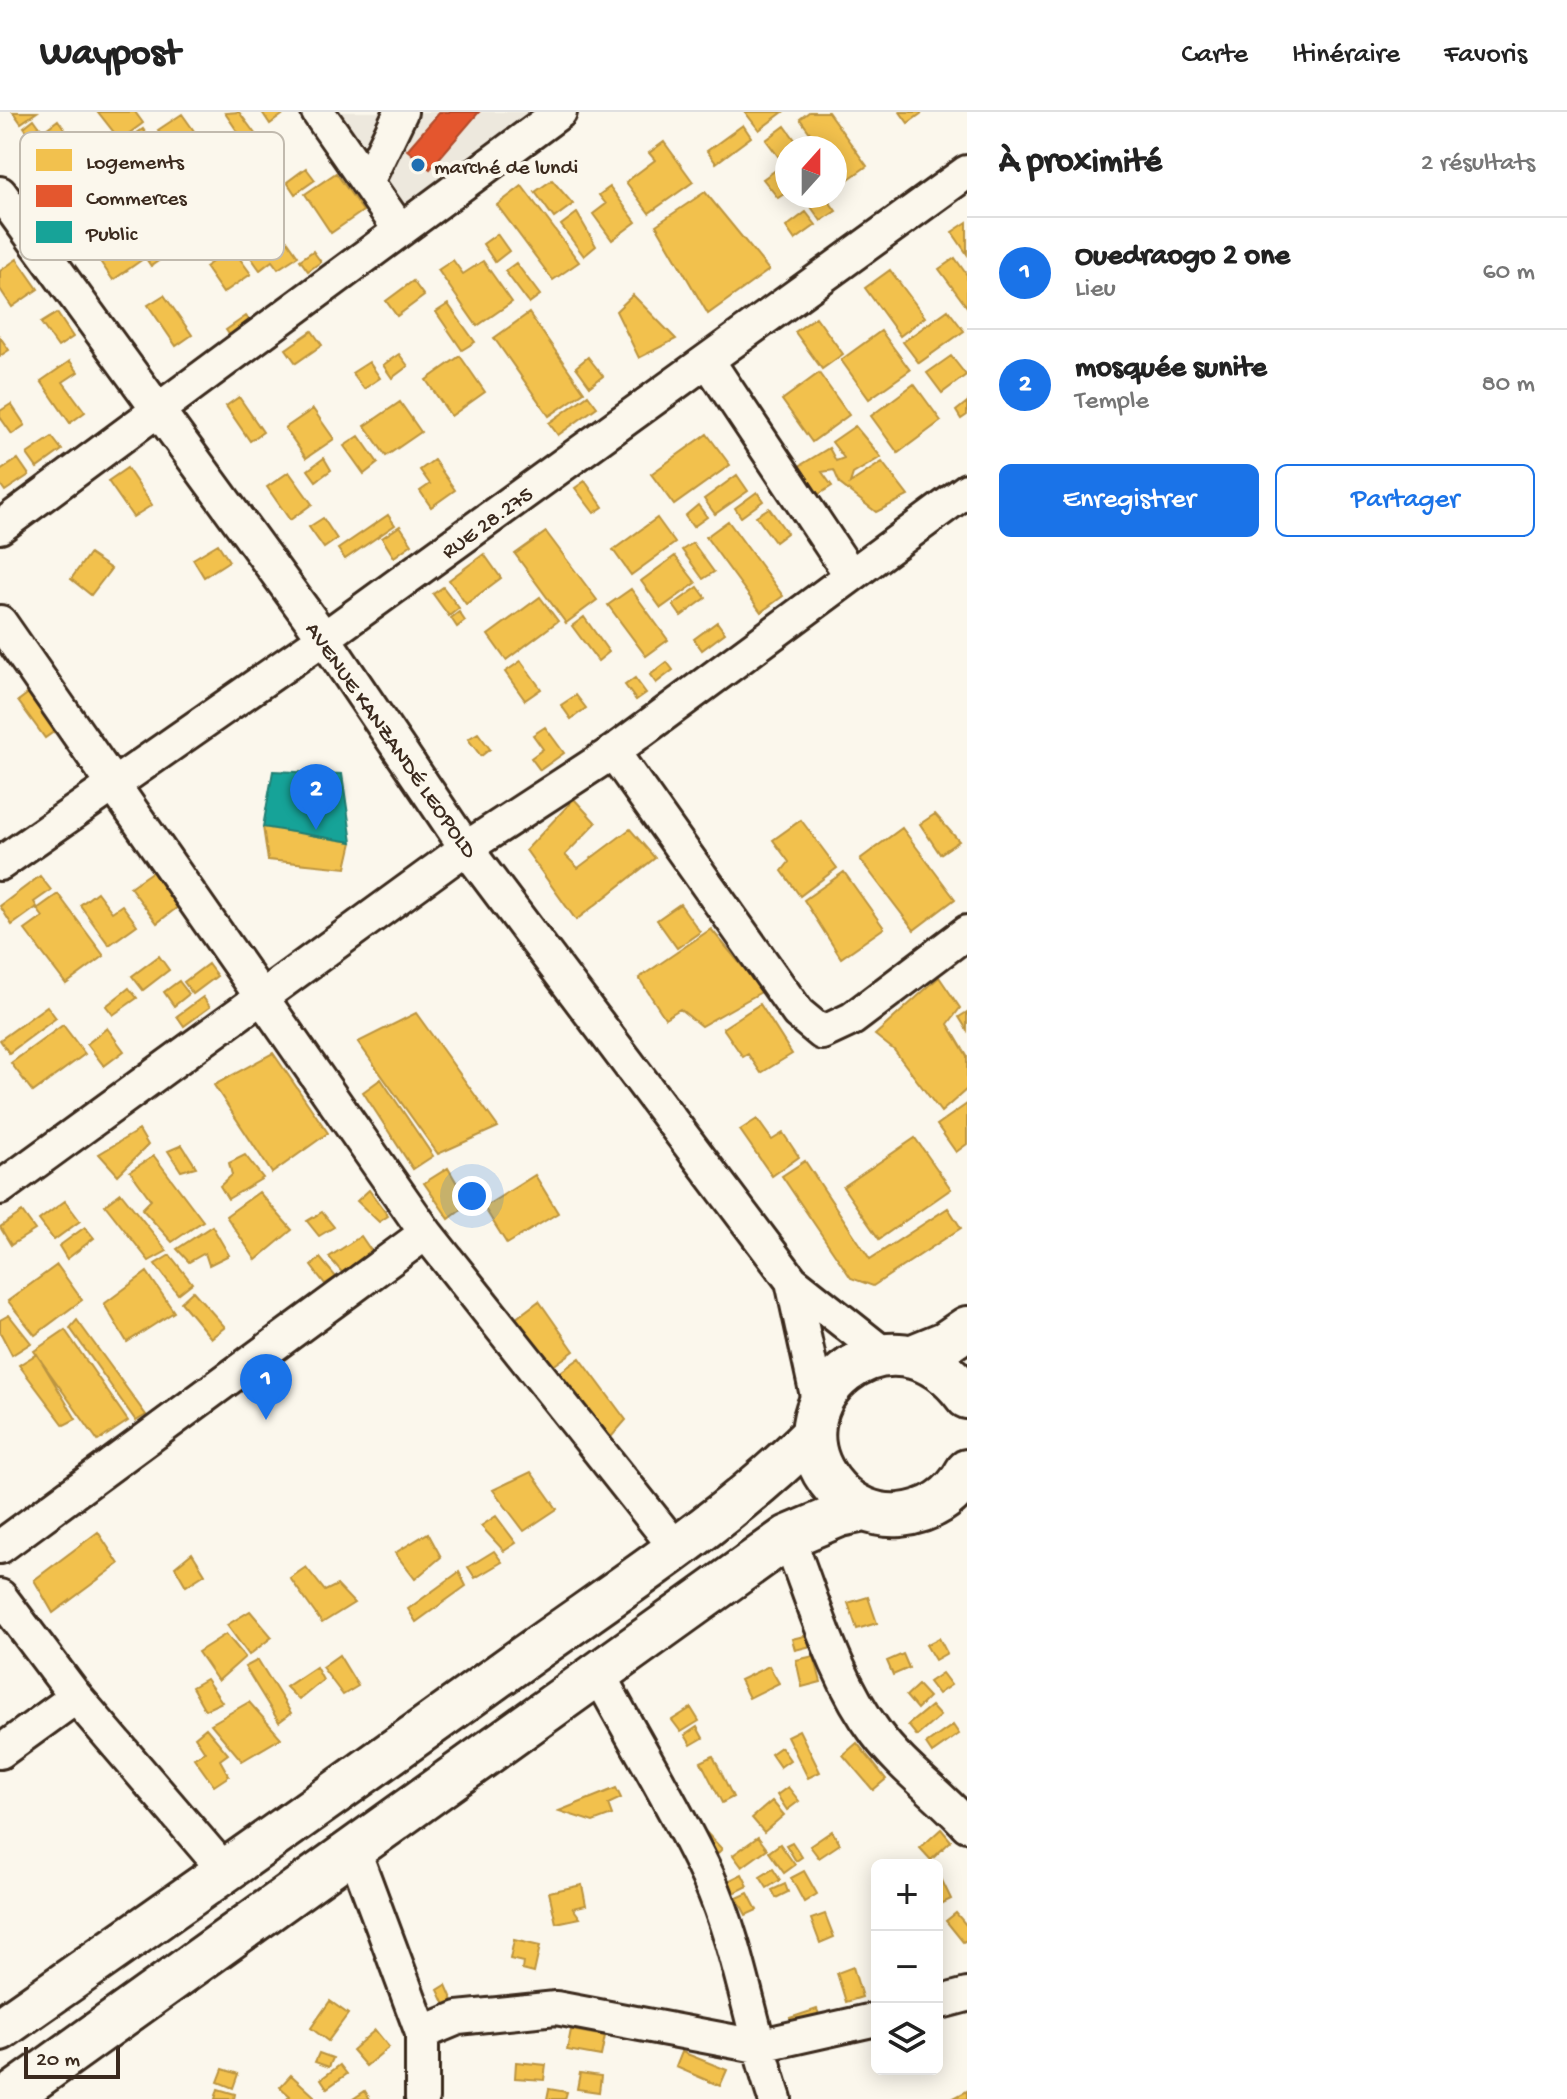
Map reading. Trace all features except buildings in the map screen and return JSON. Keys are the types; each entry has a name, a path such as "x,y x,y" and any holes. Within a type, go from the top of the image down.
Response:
{"main road":[{"path":"0,2029 226,1872 676,1548 783,1464 816,1420 834,1381 857,1363 945,1343 967,1328"},
{"path":"899,1355 936,1364 954,1379 967,1397"},
{"path":"816,1420 816,1457 827,1480 843,1498 864,1510 890,1516 918,1513 942,1502 967,1471"},
{"path":"24,2095 353,1848 788,1537 840,1515 864,1510"}],"street":[{"path":"318,112 400,230"},
{"path":"368,180 401,112"},
{"path":"0,527 154,409 560,112"},
{"name":"RUE 28.275","path":"0,864 324,638 967,172"},
{"name":"AVENUE KANZANDÉ LEOPOLD","path":"0,193 20,221"},
{"name":"AVENUE KANZANDÉ LEOPOLD","path":"48,260 324,638 466,848 792,1281"},
{"path":"708,361 850,574"},
{"path":"0,1188 466,848 613,752 967,490"},
{"path":"0,622 114,782 259,999 426,1233 676,1548"},
{"path":"613,752 798,1013 822,1033 852,1019 967,932"},
{"path":"0,1547 426,1233"},
{"path":"792,1281 899,1355"},
{"path":"792,1281 816,1420"},
{"path":"788,1537 851,1694 875,1732 902,1765 937,1793 967,1825"},
{"path":"0,1596 76,1697 226,1872"},
{"path":"598,1673 708,1878 737,1958 757,2046 775,2099"},
{"path":"0,1752 76,1697"},
{"path":"353,1848 422,2033 422,2099"},
{"path":"943,2001 967,1995"},
{"path":"422,2033 458,2018 556,2008 757,2046 871,2020"}],"shaded area":[{"name":"marché de lundi","path":"326,112 545,112 401,217"}],"place":[{"name":"marché de lundi","path":"418,165"},
{"name":"mosquée sunite","path":"316,830"},
{"name":"Ouedraogo 2 one","path":"266,1420"}]}
